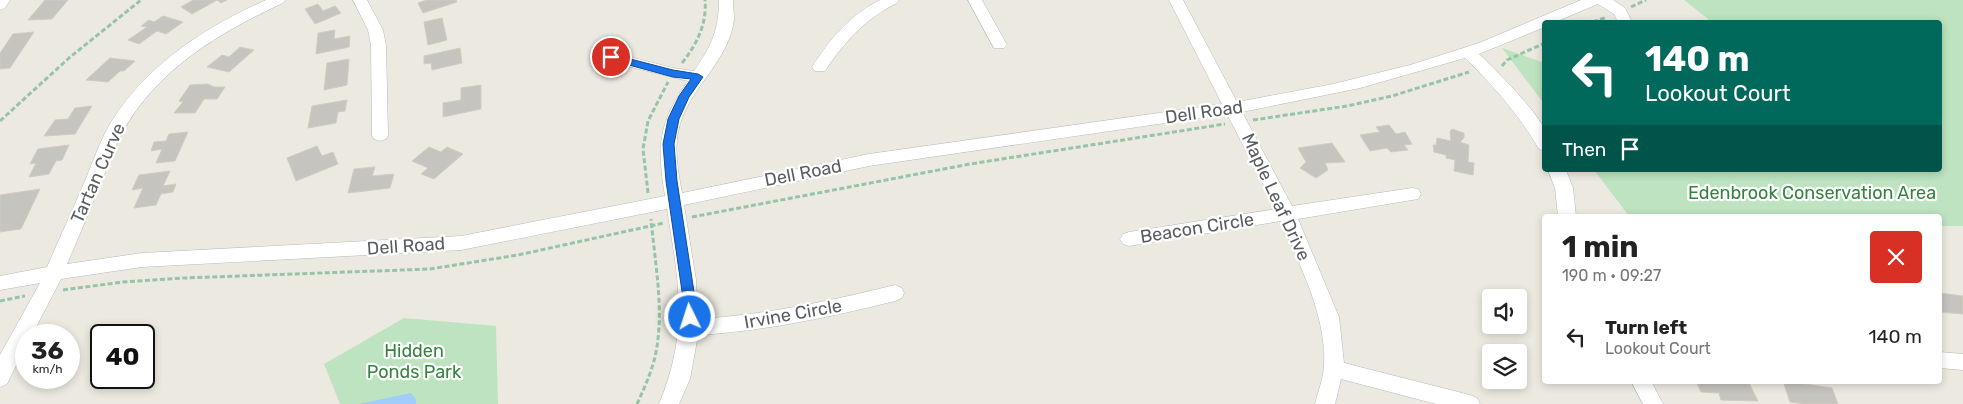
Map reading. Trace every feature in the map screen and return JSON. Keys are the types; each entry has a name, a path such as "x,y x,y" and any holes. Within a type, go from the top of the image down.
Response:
{"street":[{"path":"0,5 3,0"},
{"name":"Tartan Curve","path":"0,378 6,363 46,292 114,132 129,107 150,82 175,60 234,21 278,0"},
{"path":"360,0 377,35 380,134"},
{"path":"669,404 684,367 690,305 674,199 668,144 673,119 684,96 713,56 722,37 727,18 726,0"},
{"path":"820,67 843,32 860,17 892,0"},
{"path":"975,0 998,44"},
{"name":"Maple Leaf Drive","path":"1176,0 1287,214 1329,317 1334,350 1334,369 1325,404"},
{"name":"Dell Road","path":"1546,20 1594,0"},
{"path":"1603,0 1620,11 1624,20"},
{"name":"Dell Road","path":"0,283 54,272 174,257 389,248 461,242 533,230 674,199 869,160 1236,115 1307,95 1361,83 1468,52 1542,21"},
{"path":"1468,52 1522,109 1542,139"},
{"path":"611,57 673,74 698,77"},
{"path":"1558,172 1564,188 1567,214"},
{"name":"Beacon Circle","path":"1129,239 1412,194"},
{"name":"Irvine Circle","path":"689,328 717,327 811,314 895,292"},
{"path":"1942,360 1963,362"},
{"path":"1334,369 1470,404"},
{"path":"1643,384 1653,404"}],"path":[{"path":"0,121 96,35 141,0"},
{"path":"0,301 46,292 160,280 384,272 430,269 490,261 678,220 1236,115 1356,104 1392,96 1484,67 1502,66 1507,60 1542,44"}],"green space":[{"name":"Edenbrook Conservation Area","path":"1684,0 1963,0 1963,226 1942,226 1942,214 1627,214 1596,172 1942,172 1942,20 1709,20"},
{"path":"1502,48 1542,62 1542,101"},
{"name":"Hidden Ponds Park","path":"404,318 496,326 498,404 340,404 324,364"}],"water":[{"path":"411,393 416,400 416,404 359,404"}],"building":[{"path":"45,0 68,0 52,19 28,20"},
{"path":"193,0 217,0 192,14 181,7"},
{"path":"427,0 456,0 457,2 423,13 418,3"},
{"path":"318,4 323,11 335,6 341,13 315,24 305,9"},
{"path":"163,16 183,22 166,34 157,31 139,44 128,40 147,27 141,26 149,20 154,22"},
{"path":"442,18 447,40 428,45 424,22"},
{"path":"335,30 334,39 350,36 349,47 316,54 318,33"},
{"path":"34,32 10,68 0,69 0,53 13,34"},
{"path":"240,47 254,50 229,72 207,67 222,55 229,57"},
{"path":"460,48 462,63 432,70 431,63 424,64 424,56"},
{"path":"110,58 135,61 108,82 86,80"},
{"path":"349,59 347,85 324,90 327,63"},
{"path":"208,84 214,87 225,87 217,99 204,99 195,113 174,113 183,102 179,101 190,85"},
{"path":"481,85 481,109 443,117 443,103 461,100 461,88"},
{"path":"347,100 345,111 338,112 336,123 308,128 312,106"},
{"path":"92,106 75,134 44,136 55,120 68,119 75,108"},
{"path":"1389,125 1396,134 1405,132 1412,144 1404,145 1408,150 1391,152 1387,148 1370,151 1360,135 1380,132 1376,127"},
{"path":"1452,129 1464,133 1464,138 1460,142 1469,145 1468,162 1474,163 1473,175 1454,171 1455,160 1434,152 1433,145 1436,145 1437,138 1451,141 1450,131"},
{"path":"188,132 175,161 156,163 162,149 151,151 154,142 166,141 169,134"},
{"path":"1332,143 1345,162 1325,163 1328,170 1316,178 1300,168 1306,162 1298,148"},
{"path":"69,145 62,160 56,161 49,174 29,177 36,163 30,164 38,149"},
{"path":"317,146 322,156 333,152 338,164 296,181 287,158"},
{"path":"429,147 441,152 447,147 463,154 434,179 421,174 428,168 412,161"},
{"path":"375,167 372,176 394,174 390,188 348,193 354,169"},
{"path":"170,171 163,186 176,184 173,192 161,194 156,205 134,208 143,188 132,190 139,175"},
{"path":"40,189 21,229 0,232 0,195"},
{"path":"1942,293 1963,296 1963,314 1942,312"},
{"path":"1697,384 1750,384 1758,401 1721,400 1719,393 1701,392"},
{"path":"1784,384 1804,384 1832,388 1838,404 1804,404 1790,402"}],"route":[{"path":"611,57 673,74 698,77 684,96 673,119 668,144 671,181 690,305 690,317"}]}
